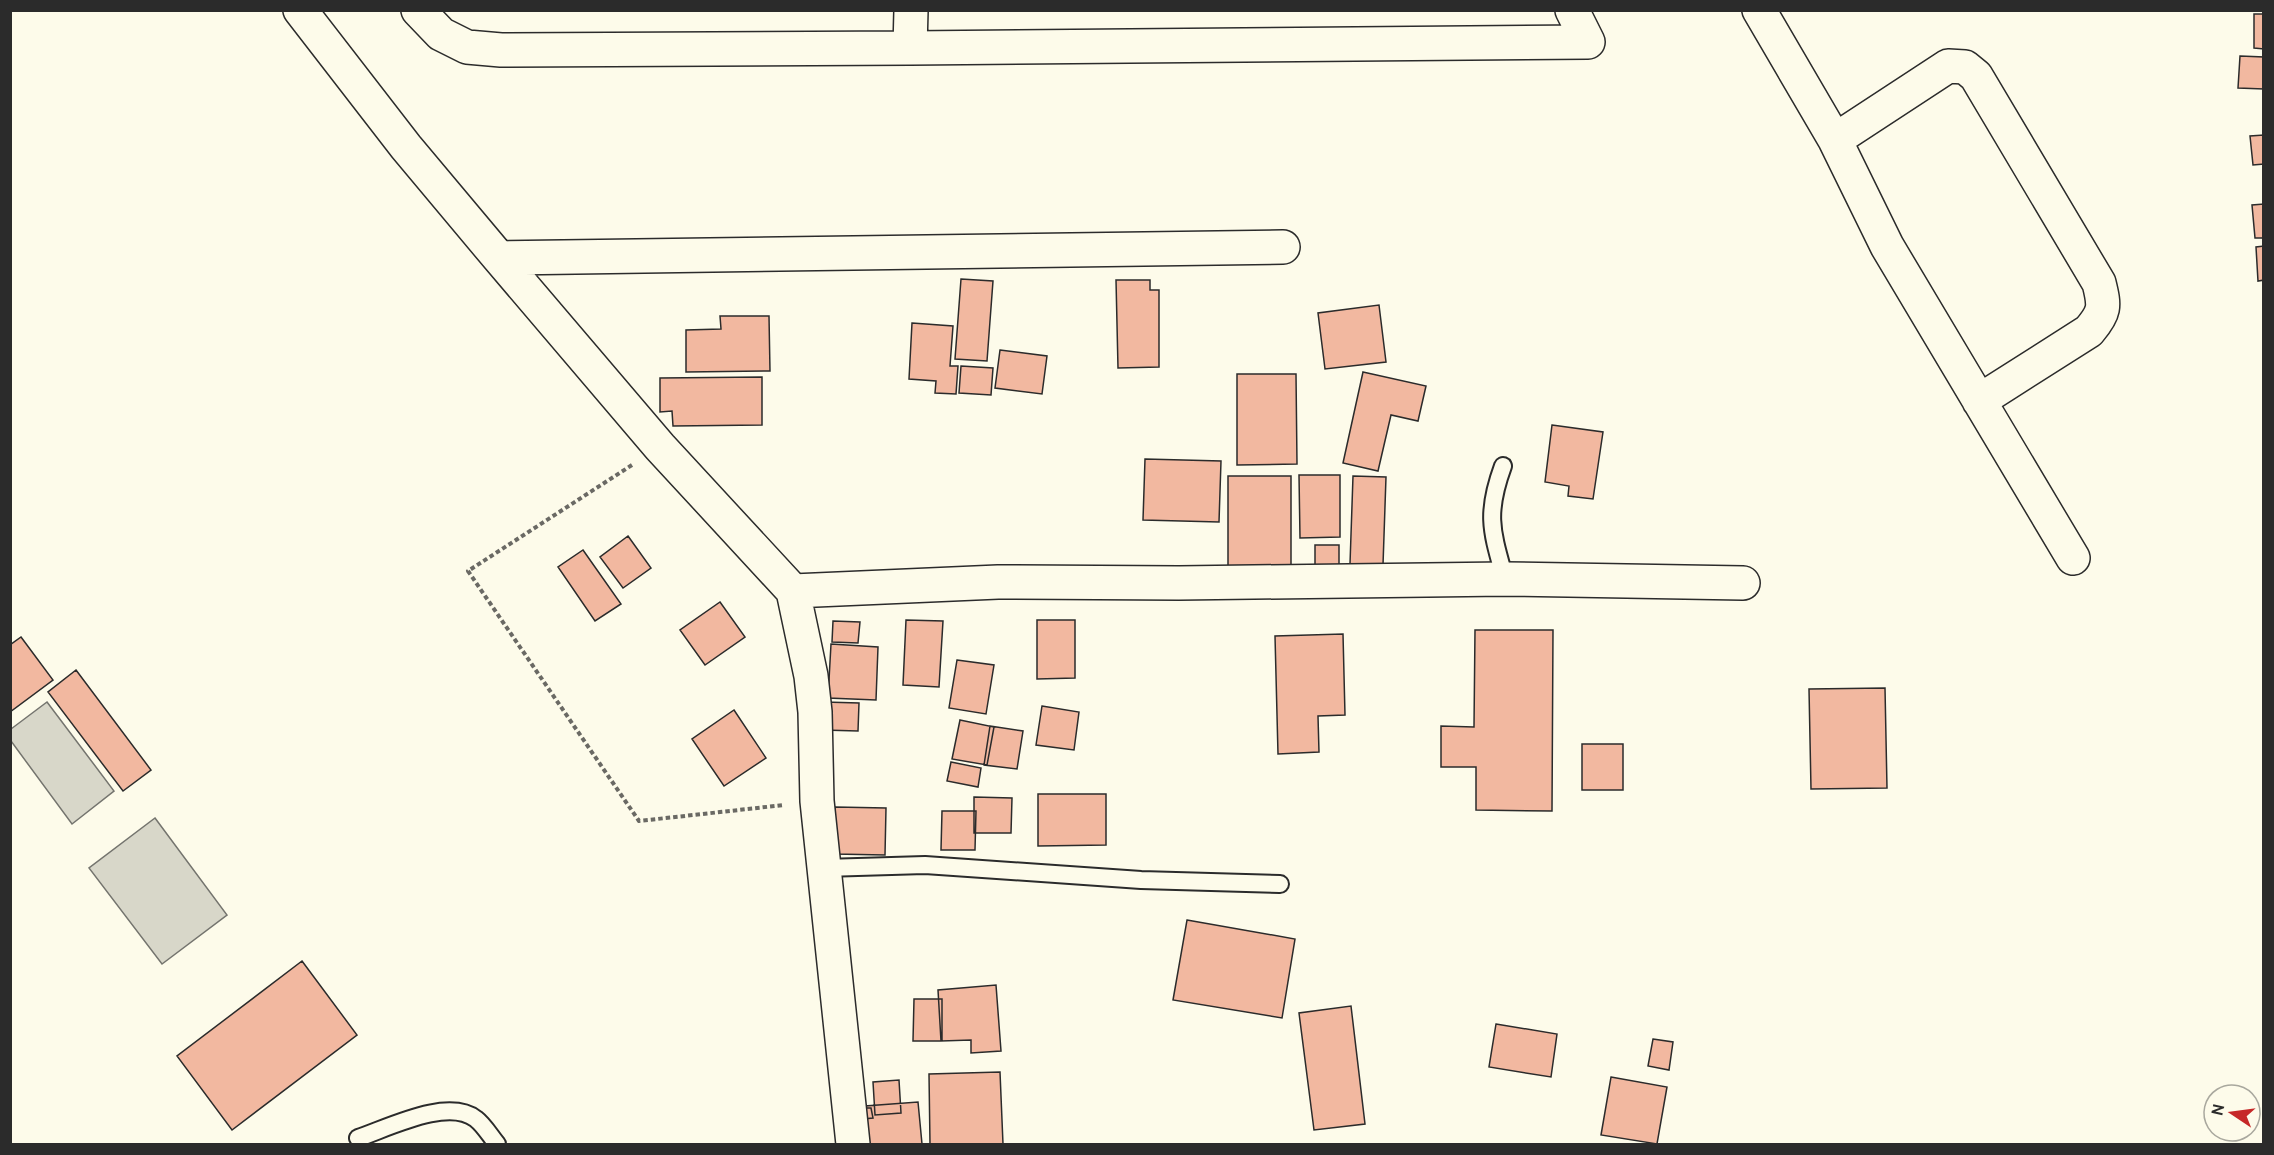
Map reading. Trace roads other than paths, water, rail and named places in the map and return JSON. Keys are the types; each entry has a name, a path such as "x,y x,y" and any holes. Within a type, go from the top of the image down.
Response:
{"street":[{"path":"300,10 406,147 499,258 660,447 793,591 813,694 817,801 853,1144"},
{"path":"418,10 441,34 467,47 501,50 1588,42 1572,10"},
{"path":"910,48 911,10"},
{"path":"1759,10 1835,140 1887,246 2073,558"},
{"path":"1835,140 1948,66 1965,67 1976,76 2099,283 2104,302 2102,316 2089,331 1979,401"},
{"path":"499,258 1283,247"},
{"path":"793,591 998,582 1179,583 1505,579 1743,583"}],"lane":[{"path":"1503,466 1491,505 1493,533 1505,579"},
{"path":"824,868 936,866 1142,880 1280,884"},
{"path":"358,1138 433,1112 462,1112 477,1119 497,1144"}]}
